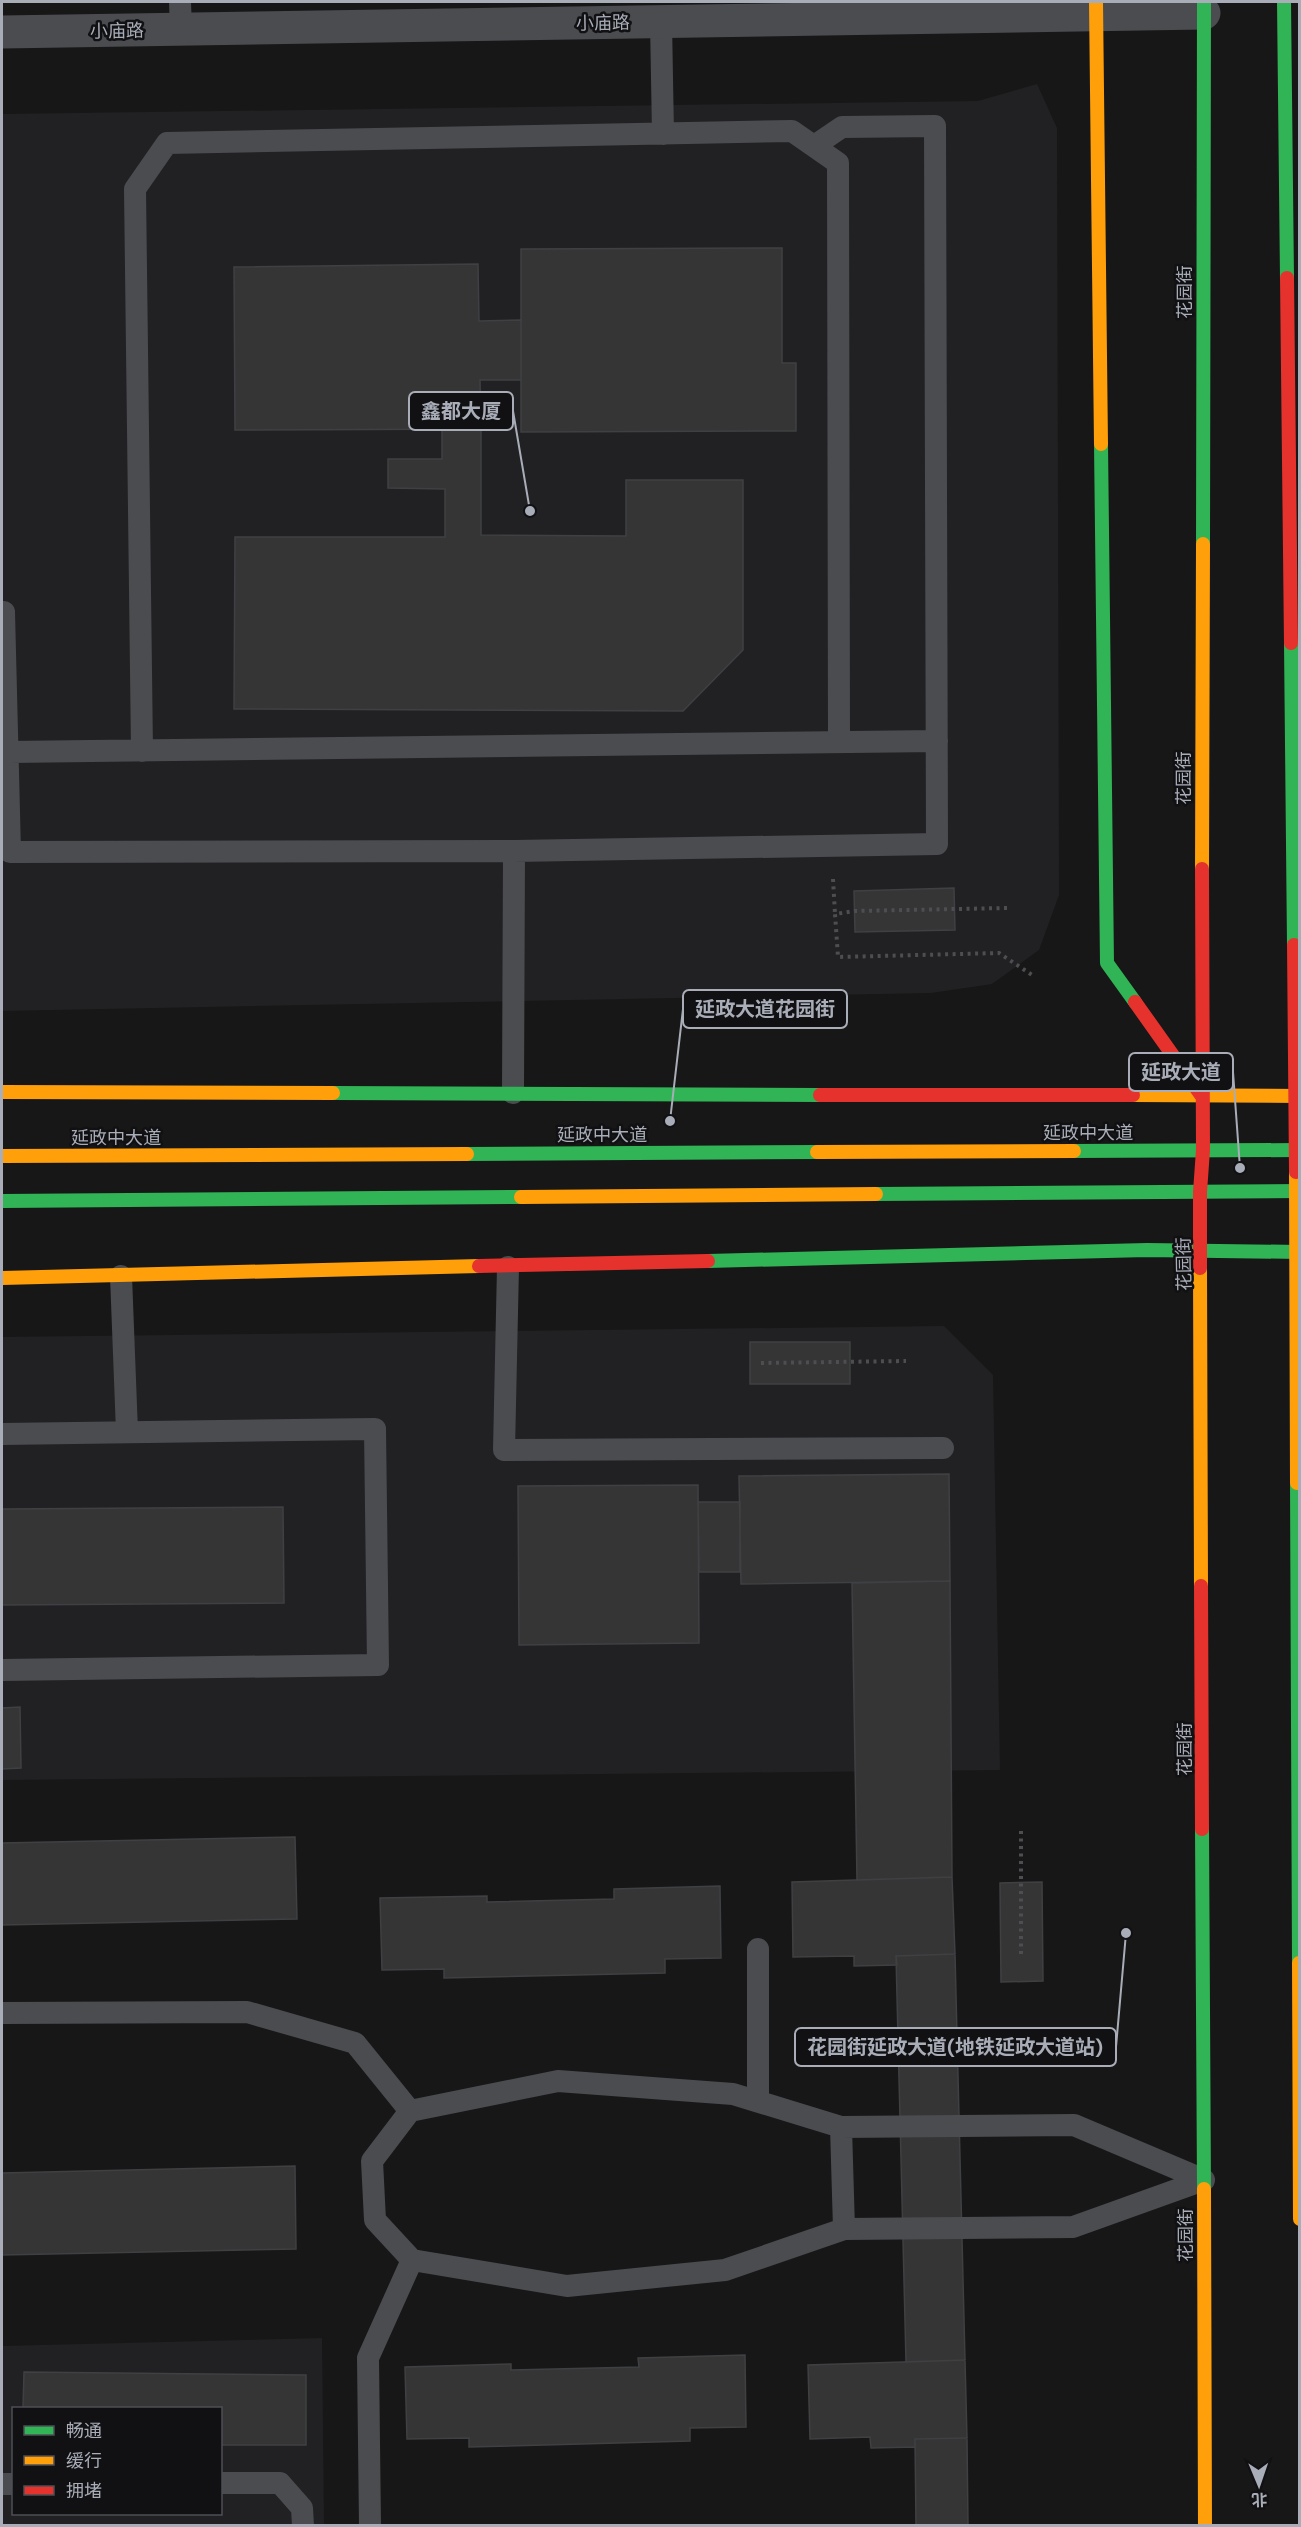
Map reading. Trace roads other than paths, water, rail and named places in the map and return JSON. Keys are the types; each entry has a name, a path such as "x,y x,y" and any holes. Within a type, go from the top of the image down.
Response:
{"main road":[{"path":"1284,2 1298,1093 1299,2219"},
{"name":"花园街","path":"1204,7 1200,1095 1203,1150 1200,1192 1205,2526"},
{"path":"1096,9 1107,963 1200,1095"},
{"path":"2,1092 1200,1095 1298,1093"},
{"name":"延政中大道","path":"2,1156 1298,1150"},
{"path":"2,1201 1298,1192"},
{"path":"2,1278 1147,1250 1298,1252"}],"street":[{"name":"小庙路","path":"2,32 180,16 662,22 1204,7"}],"lane":[{"path":"662,22 663,134"},
{"path":"4,612 10,852 514,851 937,844 935,126 842,127 814,146"},
{"path":"142,751 135,189 167,143 792,131 838,163 839,742"},
{"path":"9,752 937,741"},
{"path":"513,1093 514,851"},
{"path":"508,1267 504,1450 943,1448"},
{"path":"122,1276 127,1432"},
{"path":"2,1434 375,1429 378,1665 2,1670"},
{"path":"758,1949 758,2101"},
{"path":"2,2013 247,2012 355,2043 410,2111"},
{"path":"558,2081 733,2094 841,2127 1074,2125 1204,2180 1073,2227 844,2229 725,2270 567,2286 412,2260 375,2220 372,2161 410,2111 558,2081"},
{"path":"841,2127 844,2229"},
{"path":"370,2526 368,2358 412,2260"},
{"path":"222,2483 280,2483 303,2508 303,2526"}],"place":[{"name":"鑫都大厦","path":"530,511"},
{"name":"延政大道花园街","path":"670,1121"},
{"name":"延政大道","path":"1240,1168"},
{"name":"花园街延政大道(地铁延政大道站)","path":"1126,1933"}]}
